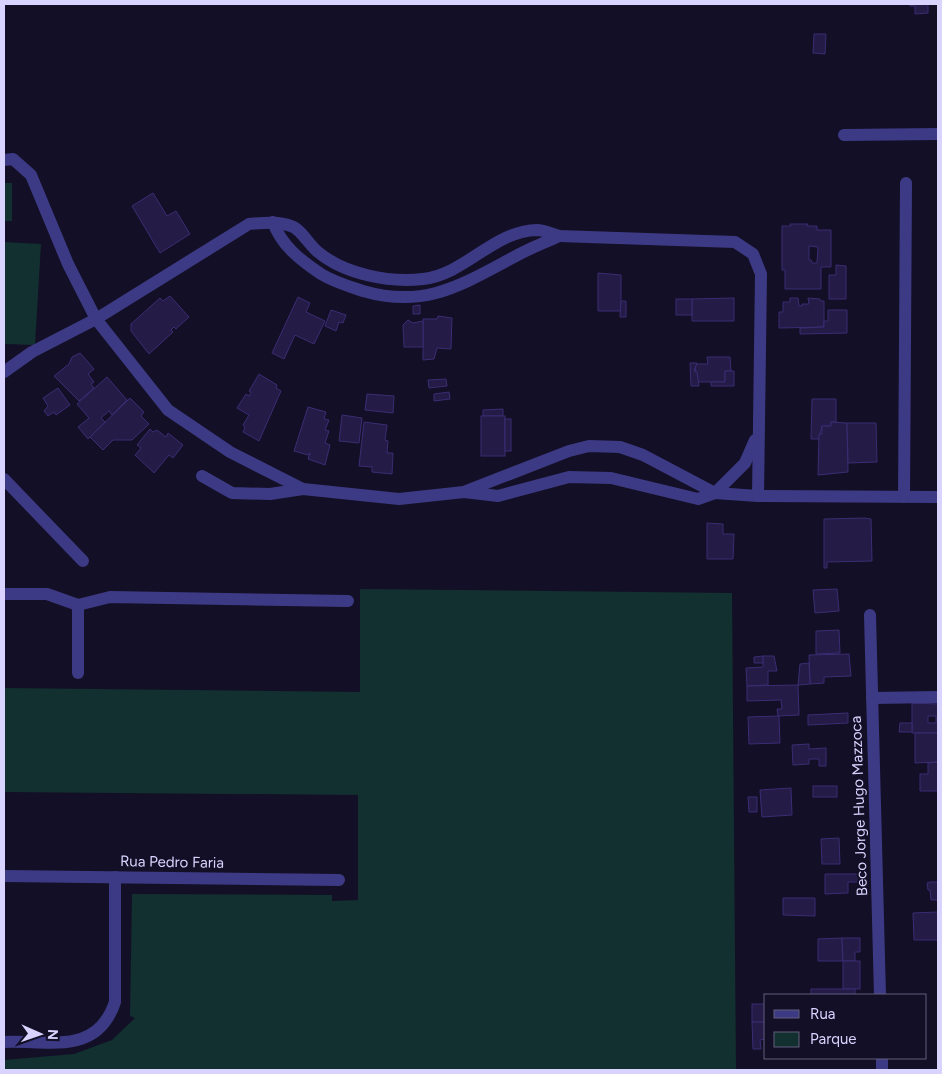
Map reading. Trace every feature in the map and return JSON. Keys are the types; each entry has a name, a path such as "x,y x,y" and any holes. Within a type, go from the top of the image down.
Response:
{"street":[{"path":"844,135 938,134"},
{"path":"4,160 13,159 31,175 68,264 96,319 168,410 230,452 303,489"},
{"path":"904,497 906,183"},
{"path":"273,222 278,237 302,262 334,282 385,297 426,296 473,280 515,256 559,236"},
{"path":"4,372 32,352 96,319 249,224 273,222 293,226 318,252 345,268 383,278 424,279 456,268 511,234 539,230 559,236 735,242 753,254 760,274 758,496"},
{"path":"715,493 745,463 758,435"},
{"path":"464,492 569,451 589,446 620,447 643,455 715,493"},
{"path":"202,476 232,493 270,494 303,489 399,499 464,492 498,496 569,477 611,478 698,499 715,493 758,496 938,497"},
{"path":"4,479 83,561"},
{"path":"4,594 47,594 78,605 110,597 348,601"},
{"path":"78,605 78,673"},
{"name":"Beco Jorge Hugo Mazzoca","path":"870,615 880,994"},
{"path":"872,698 938,697"},
{"name":"Rua Pedro Faria","path":"4,876 339,880"},
{"path":"4,1042 68,1042 83,1039 96,1032 109,1019 114,1002 115,877"}],"green space":[{"path":"4,183 12,183 12,221 4,221"},
{"path":"4,242 41,244 35,345 4,344"},
{"path":"360,589 732,593 736,1070 4,1070 4,1060 74,1054 112,1040 135,1018 130,1016 132,894 332,895 332,901 358,900 358,795 4,792 4,688 360,692"}],"building":[{"path":"910,4 928,4 928,13 915,14 915,6 910,6"},
{"path":"814,34 826,34 825,54 813,53"},
{"path":"153,193 167,216 176,211 190,234 160,253 132,206"},
{"path":"790,224 808,224 807,226 817,226 817,230 831,230 831,267 821,267 821,289 785,289 785,270 782,270 782,226 791,226","holes":["809,246 818,247 817,263 812,263 809,260"]},
{"path":"836,265 846,266 846,299 829,299 829,275 836,275"},
{"path":"598,273 621,275 621,311 598,311"},
{"path":"170,296 189,317 176,329 174,327 171,330 173,332 149,354 131,331 131,324 160,298 163,301"},
{"path":"298,297 310,303 306,312 325,321 314,344 295,335 284,359 272,353"},
{"path":"734,298 734,321 692,321 692,299"},
{"path":"790,298 798,298 799,306 809,304 808,298 824,301 824,327 779,328 779,312 783,312 783,302 790,302"},
{"path":"676,299 692,299 692,315 676,315"},
{"path":"621,301 626,301 626,317 620,317"},
{"path":"420,305 420,314 413,314 413,306"},
{"path":"331,310 346,315 343,323 339,322 336,331 325,326"},
{"path":"828,310 847,310 847,333 800,334 800,328 824,327 824,321 828,321"},
{"path":"438,316 452,318 451,349 437,348 434,359 423,360 423,319 437,319"},
{"path":"408,320 413,323 423,321 423,347 404,347 403,325"},
{"path":"80,353 94,369 88,374 94,382 91,384 94,388 79,401 54,376 69,364 72,357"},
{"path":"707,357 730,357 731,371 725,371 725,382 697,382 695,364 708,364"},
{"path":"690,363 697,363 694,371 697,372 699,386 691,386"},
{"path":"725,371 734,371 734,386 711,386 711,382 725,382"},
{"path":"259,374 277,385 276,388 281,391 259,441 243,432 245,427 243,425 249,415 237,408 246,394 249,396 251,392 249,391"},
{"path":"107,377 127,400 112,415 109,411 101,418 105,422 88,439 78,427 89,418 77,404"},
{"path":"446,379 447,386 429,388 428,380"},
{"path":"58,388 70,405 56,415 54,412 48,416 44,411 48,406 43,398"},
{"path":"449,392 450,399 434,401 434,394"},
{"path":"367,394 394,396 393,413 365,410"},
{"path":"130,398 144,412 141,416 149,424 132,440 113,440 103,450 90,437"},
{"path":"812,399 836,399 836,422 831,422 831,426 822,426 819,439 811,439"},
{"path":"308,407 326,412 324,419 329,420 325,430 329,431 325,443 330,445 325,465 308,459 310,453 308,455 294,451"},
{"path":"503,409 503,416 483,416 483,410"},
{"path":"342,415 362,418 359,443 339,441"},
{"path":"481,416 505,416 505,456 481,456"},
{"path":"505,419 511,419 511,451 505,451"},
{"path":"364,422 387,425 385,440 388,441 387,453 393,453 392,474 372,472 372,467 359,466"},
{"path":"831,422 847,423 848,472 818,475 819,434 822,434 822,426 831,426"},
{"path":"847,423 876,423 877,462 848,463"},
{"path":"150,429 153,432 157,430 166,437 168,433 183,445 173,458 169,455 154,473 135,455 141,448 137,445"},
{"path":"824,519 871,519 872,561 827,562 827,568 824,568"},
{"path":"707,523 723,524 723,534 734,534 733,559 707,559"},
{"path":"837,589 839,611 815,613 813,590"},
{"path":"839,630 840,653 816,654 816,631"},
{"path":"849,654 851,676 824,677 824,683 810,684 809,655"},
{"path":"763,656 774,656 777,671 768,671 768,685 747,686 746,668 763,667"},
{"path":"763,656 763,663 754,663 754,657"},
{"path":"809,663 810,684 798,685 800,664"},
{"path":"798,685 799,715 778,716 777,709 782,709 781,700 747,701 747,686"},
{"path":"912,703 938,704 938,733 912,733","holes":["928,716 936,716 936,723 928,723"]},
{"path":"848,713 848,723 808,725 808,715"},
{"path":"779,716 780,743 749,744 748,717"},
{"path":"900,723 912,723 912,732 899,732"},
{"path":"915,733 938,733 938,762 915,763"},
{"path":"809,744 809,749 826,748 826,766 819,766 819,759 809,759 809,764 793,765 792,745"},
{"path":"938,762 938,791 920,791 920,774 928,774 928,763"},
{"path":"813,786 837,786 837,797 813,797"},
{"path":"791,788 792,815 762,817 760,790"},
{"path":"748,797 757,797 757,812 749,812"},
{"path":"839,838 840,864 822,864 821,839"},
{"path":"825,874 862,874 862,882 848,882 848,893 825,894"},
{"path":"938,882 938,900 931,900 927,883"},
{"path":"783,898 815,898 815,916 783,915"},
{"path":"938,912 938,940 914,940 913,913"},
{"path":"842,938 843,961 818,961 818,939"},
{"path":"842,938 860,938 860,952 855,952 855,961 843,961"},
{"path":"843,961 860,961 860,989 843,989"},
{"path":"811,989 855,989 855,994 811,994"},
{"path":"752,1004 764,1004 764,1022 752,1022"},
{"path":"752,1022 764,1022 764,1039 760,1040 761,1049 753,1049"}]}
